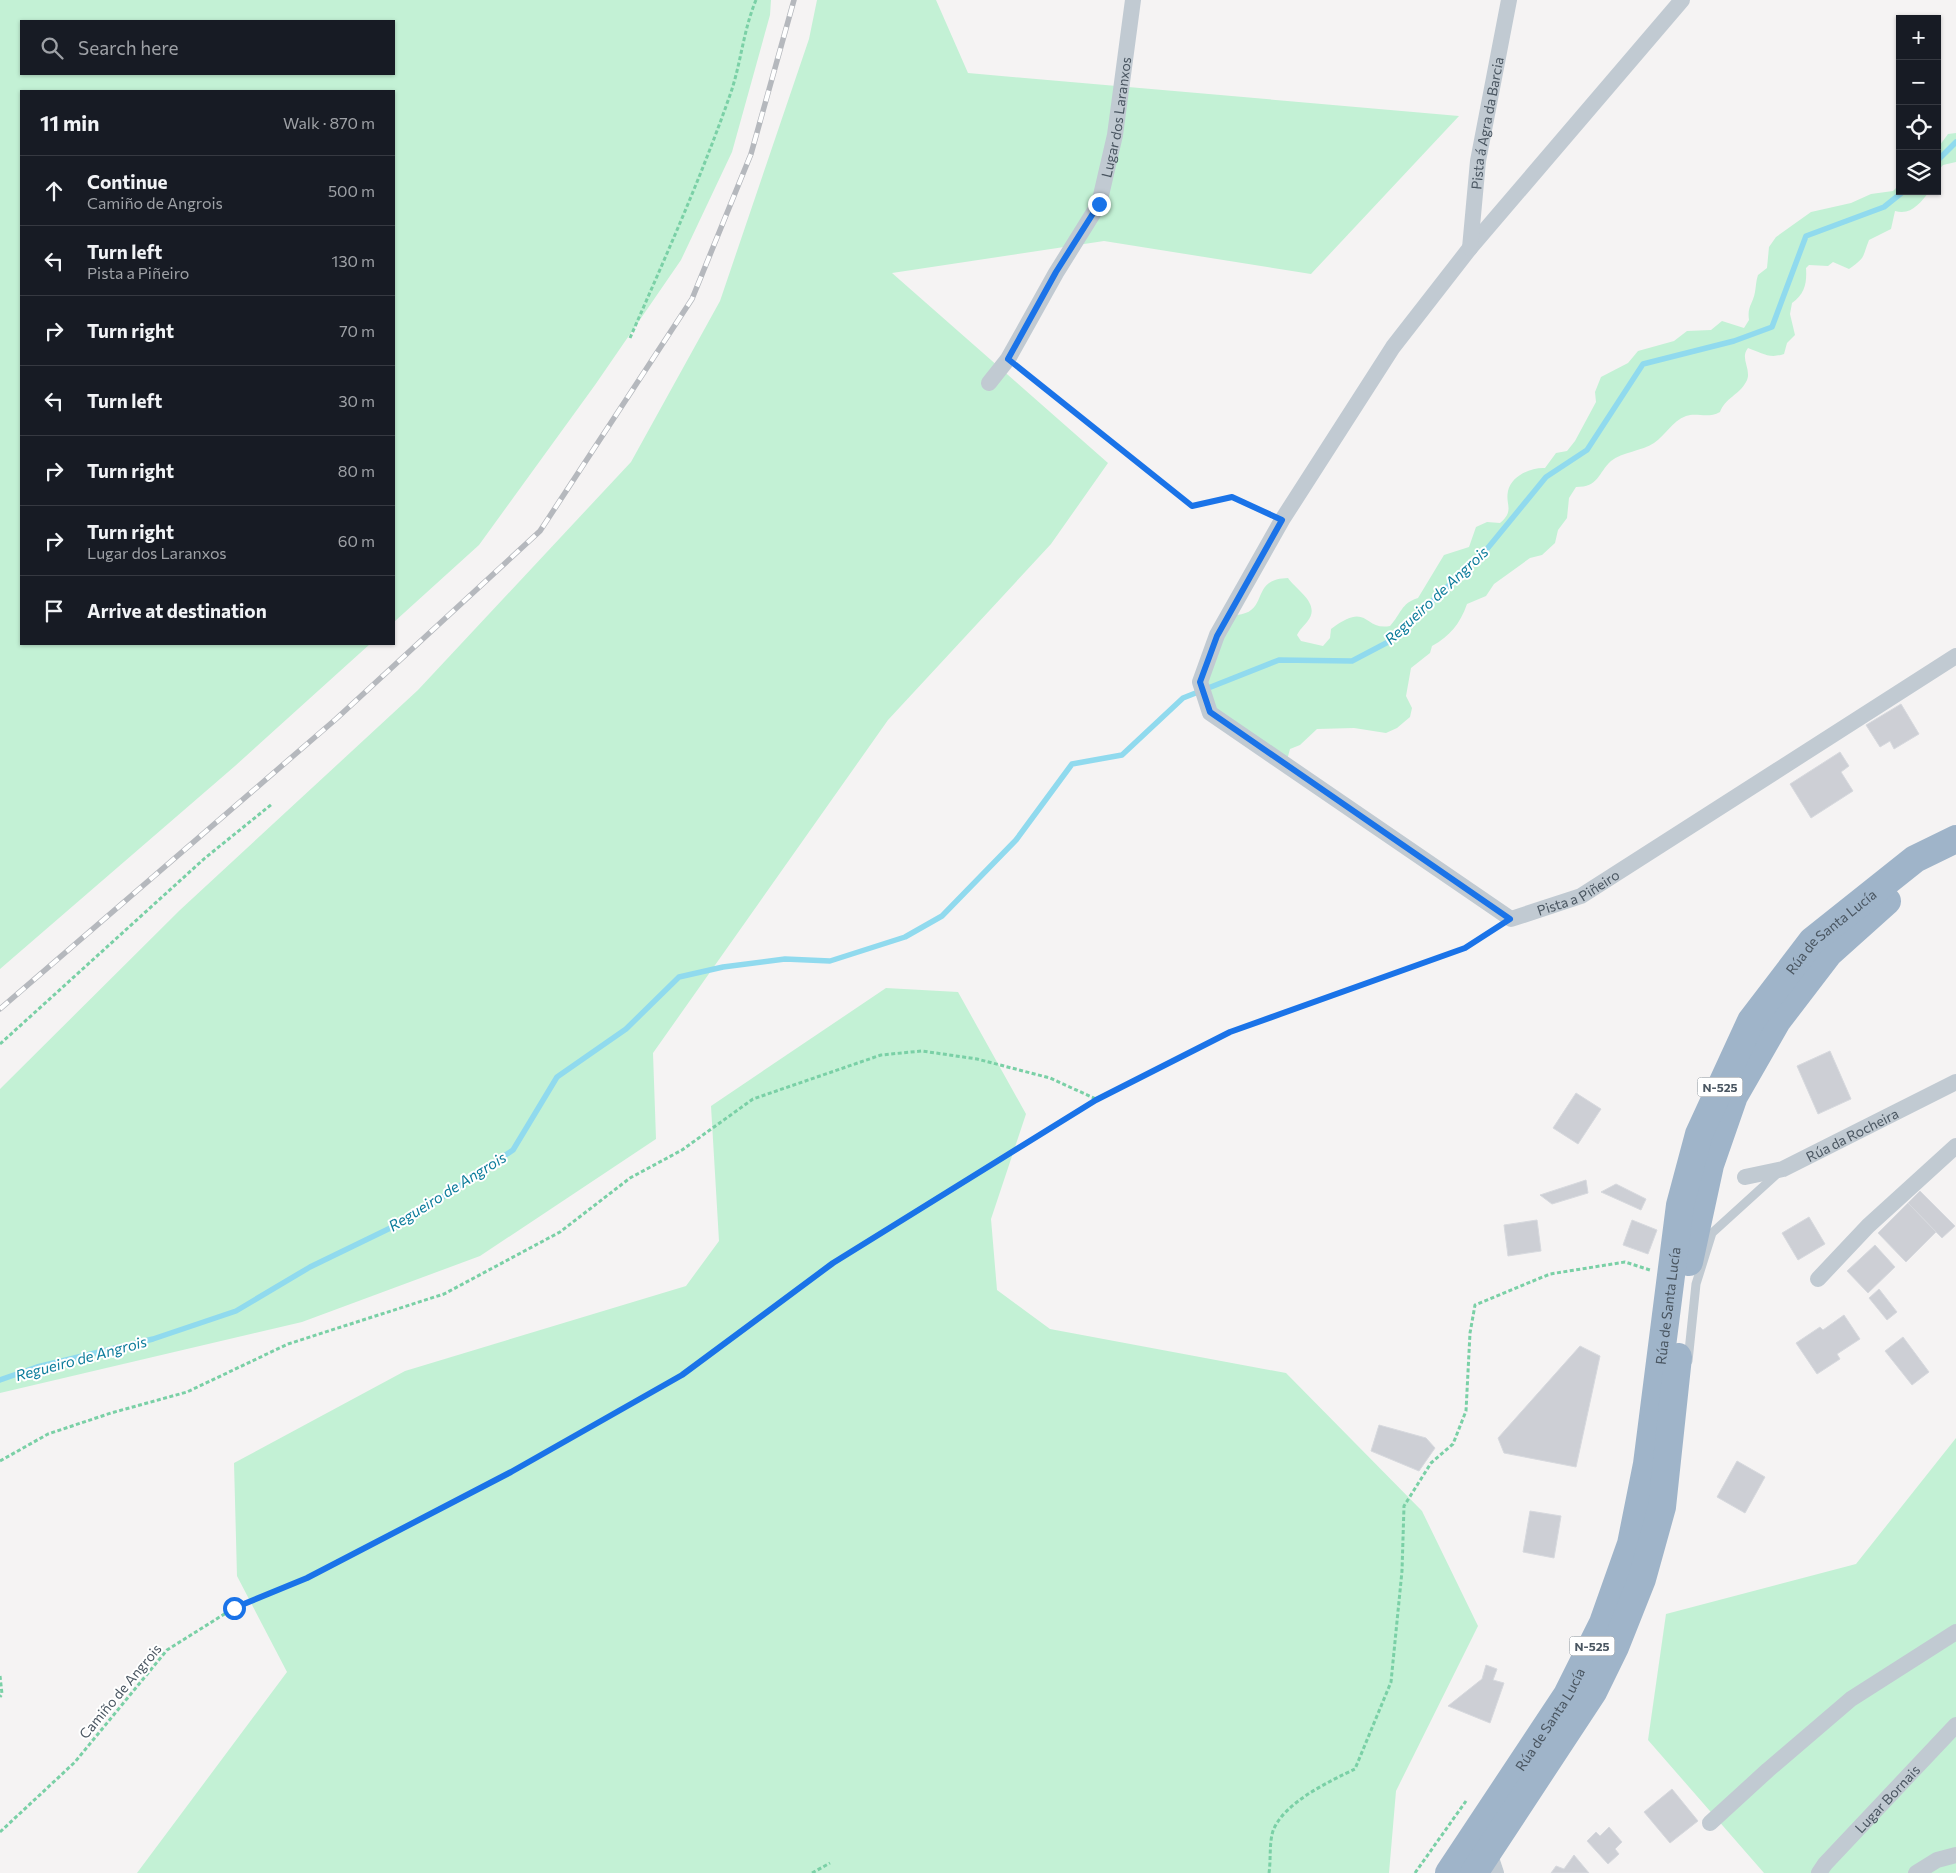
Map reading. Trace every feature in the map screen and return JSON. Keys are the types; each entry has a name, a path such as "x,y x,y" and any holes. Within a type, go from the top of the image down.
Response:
{"highway":[{"name":"Rúa de Santa Lucía","path":"1483,1859 1606,1614 1631,1544 1647,1464 1680,1205 1699,1134 1751,1021 1812,941 1916,859 1956,839"},
{"name":"Rúa de Santa Lucía","path":"1483,1859 1593,1692 1615,1648 1642,1579 1662,1507 1674,1439 1690,1252 1710,1165 1734,1096 1776,1021 1829,954 1896,892 1956,853"},
{"name":"N-525","path":"1449,1873 1483,1859"}],"street":[{"name":"Lugar dos Laranxos","path":"988,384 1008,359 1056,272 1099,204 1116,135 1133,0"},
{"name":"Pista á Agra da Barcia","path":"1470,248 1478,161 1509,0"},
{"path":"1510,919 1210,712 1200,682 1217,636 1282,520 1392,347 1470,248 1682,0"},
{"name":"Pista a Piñeiro","path":"1510,919 1580,896 1956,656"},
{"name":"Rúa da Rocheira","path":"1745,1177 1783,1169 1956,1082"},
{"path":"1818,1279 1868,1226 1956,1146"},
{"path":"1710,1823 1851,1700 1956,1632"},
{"name":"Lugar Bornais","path":"1819,1873 1831,1857 1956,1725"},
{"path":"1916,1873 1937,1860 1956,1855"}],"lane":[{"path":"1687,1371 1696,1284 1712,1233 1783,1169"}],"path":[{"path":"630,338 678,229 730,94 747,21 756,0"},
{"path":"1008,359 1192,506 1232,497 1282,520"},
{"path":"0,1044 205,858 272,804"},
{"name":"Camiño de Angrois","path":"0,1832 75,1762 166,1650 234,1608 324,1569 511,1472 682,1375 833,1263 1096,1100 1230,1032 1465,948 1510,919"},
{"path":"0,1461 48,1434 111,1413 188,1392 288,1344 444,1294 560,1232 630,1178 682,1150 753,1099 881,1055 922,1051 977,1059 1050,1078 1096,1100"},
{"path":"1269,1873 1274,1831 1286,1812 1321,1786 1355,1769 1391,1682 1402,1571 1404,1506 1432,1463 1453,1444 1466,1411 1470,1333 1476,1305 1550,1274 1626,1262 1670,1276"},
{"path":"0,1676 0,1697"},
{"path":"812,1873 830,1863"}],"green space":[{"path":"0,0 771,0 770,15 732,152 681,260 595,385 479,545 395,621 395,90 20,90 20,645 369,645 235,766 0,969"},
{"path":"817,0 936,0 968,73 1459,116 1311,274 1104,241 892,273 1108,463 1051,544 888,720 653,1053 656,1139 480,1256 302,1322 0,1393 0,1089 180,910 418,690 631,462 720,301 809,39"},
{"path":"1956,133 1956,162 1943,165 1941,167 1941,144 1948,134"},
{"path":"1896,188 1896,195 1927,195 1919,204 1910,210 1906,212 1895,211 1891,229 1869,240 1863,257 1849,269 1833,262 1828,266 1809,265 1806,268 1804,288 1800,296 1792,303 1790,314 1795,335 1787,343 1784,354 1770,356 1748,348 1745,360 1748,378 1740,390 1725,403 1720,412 1711,415 1690,415 1681,418 1654,443 1616,458 1611,461 1594,482 1589,485 1576,487 1569,498 1567,518 1558,530 1555,543 1542,555 1530,558 1494,584 1486,596 1467,604 1454,629 1432,646 1430,653 1411,668 1406,696 1412,708 1410,717 1397,728 1386,733 1354,728 1317,729 1300,745 1290,749 1287,760 1214,708 1204,681 1218,641 1237,615 1247,613 1253,608 1263,589 1268,584 1276,580 1288,578 1310,604 1312,609 1311,615 1297,635 1301,641 1323,646 1330,638 1331,629 1352,617 1359,617 1381,626 1390,626 1408,603 1418,598 1444,555 1469,547 1476,527 1487,522 1500,523 1505,518 1508,511 1508,491 1517,477 1534,469 1545,468 1556,453 1567,451 1575,441 1596,402 1595,392 1601,377 1628,363 1638,351 1674,341 1687,331 1711,330 1722,321 1744,328 1749,320 1749,308 1754,296 1758,275 1767,268 1769,247 1776,237 1811,212 1851,203 1871,194 1893,191"},
{"path":"886,988 958,992 1026,1114 991,1219 997,1290 1050,1329 1286,1373 1422,1511 1478,1626 1396,1791 1389,1873 137,1873 287,1672 237,1576 234,1463 405,1371 686,1286 719,1241 711,1106"},
{"path":"1956,1438 1956,1873 1764,1873 1648,1740 1666,1614 1856,1564"}],"building":[{"path":"1901,704 1919,734 1894,749 1890,741 1880,747 1866,725"},
{"path":"1840,752 1849,766 1841,772 1853,791 1811,818 1790,784"},
{"path":"1830,1051 1851,1099 1818,1114 1797,1066"},
{"path":"1576,1093 1601,1109 1578,1144 1553,1128"},
{"path":"1586,1180 1588,1193 1552,1204 1540,1195"},
{"path":"1616,1184 1646,1199 1641,1210 1601,1192"},
{"path":"1920,1191 1955,1226 1942,1238 1908,1203"},
{"path":"1908,1203 1936,1232 1906,1262 1878,1233"},
{"path":"1809,1217 1825,1244 1798,1260 1782,1233"},
{"path":"1537,1220 1541,1251 1508,1256 1504,1225"},
{"path":"1632,1220 1657,1230 1648,1254 1623,1245"},
{"path":"1875,1245 1895,1267 1868,1293 1847,1271"},
{"path":"1879,1289 1897,1312 1887,1320 1869,1298"},
{"path":"1844,1315 1860,1339 1837,1354 1840,1359 1817,1374 1796,1343 1820,1327 1823,1330"},
{"path":"1903,1337 1929,1372 1912,1385 1885,1351"},
{"path":"1580,1346 1600,1356 1576,1467 1504,1453 1498,1438"},
{"path":"1379,1425 1426,1438 1435,1448 1419,1471 1371,1451"},
{"path":"1737,1461 1765,1477 1745,1513 1717,1497"},
{"path":"1530,1511 1561,1516 1554,1558 1523,1552"},
{"path":"1486,1665 1497,1669 1493,1680 1504,1683 1490,1723 1448,1706 1482,1679"},
{"path":"1672,1789 1698,1821 1670,1843 1644,1812"},
{"path":"1609,1827 1622,1842 1615,1849 1619,1854 1608,1864 1587,1841 1596,1832 1600,1836"},
{"path":"1574,1855 1589,1873 1551,1873 1556,1866 1564,1869"}],"waterway":[{"name":"Regueiro de Angrois","path":"1941,157 1956,142"},
{"name":"Regueiro de Angrois","path":"0,1380 37,1367 153,1339 236,1311 310,1267 411,1218 513,1150 557,1077 626,1029 679,977 723,967 785,959 830,961 905,937 942,916 1016,840 1072,764 1122,755 1183,698 1279,660 1352,661 1390,641 1487,549 1546,477 1587,450 1643,364 1734,341 1772,327 1806,236 1884,207 1899,195"}],"railway":[{"path":"0,1009 336,719 540,531 692,299 751,154 794,0"}],"route":[{"path":"234,1608 307,1578 511,1472 682,1375 833,1263 1096,1100 1230,1032 1465,948 1510,919 1210,712 1200,682 1217,636 1282,520 1232,497 1192,506 1008,359 1056,272 1099,204"}]}
